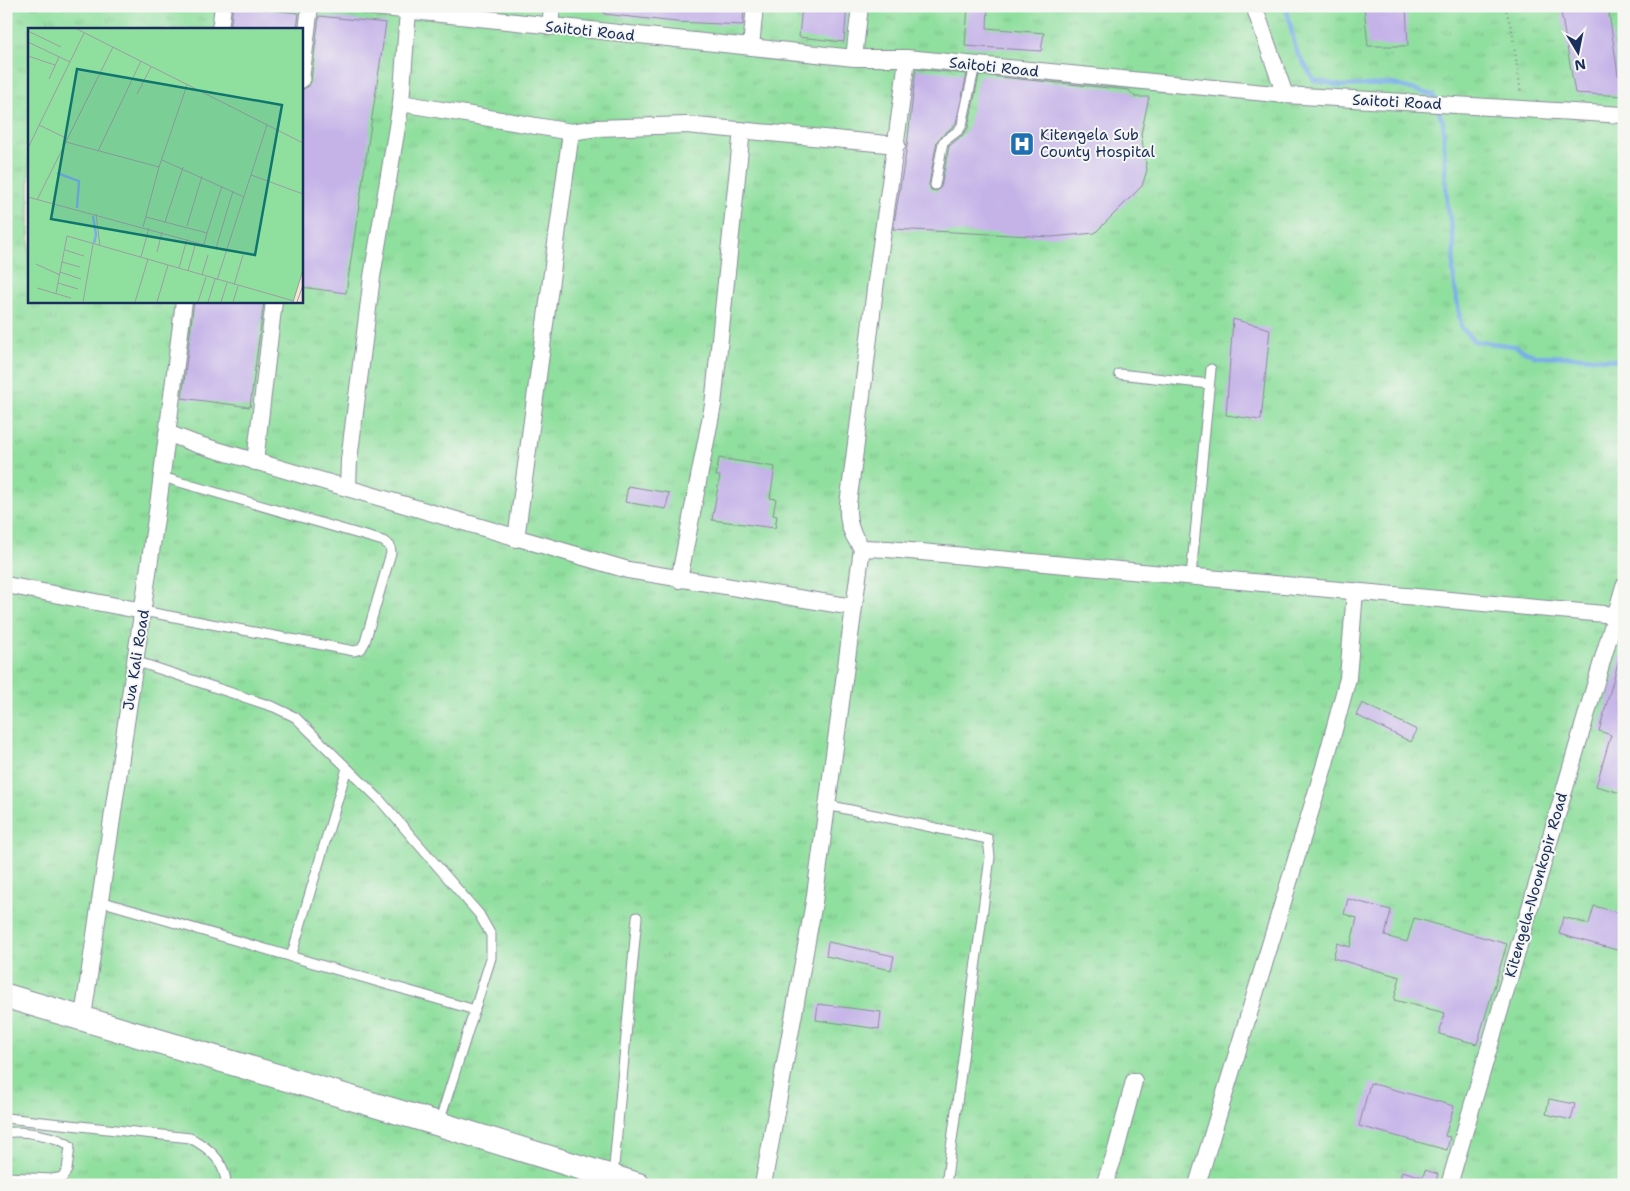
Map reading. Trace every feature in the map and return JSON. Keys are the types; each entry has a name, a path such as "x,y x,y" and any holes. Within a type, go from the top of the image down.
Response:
{"street":[{"path":"220,28 223,6"},
{"path":"302,72 310,6"},
{"name":"Saitoti Road","path":"365,6 408,11 478,12 550,27 854,58 907,58 1285,95 1624,115"},
{"path":"550,27 552,6"},
{"path":"751,47 755,6"},
{"path":"854,58 860,6"},
{"path":"1254,6 1285,95"},
{"path":"348,488 349,460 372,277 401,102 408,11"},
{"path":"763,1185 814,902 862,548 852,535 847,520 848,504 862,411 875,287 897,145 907,58"},
{"path":"401,102 571,132 597,128 686,125 897,145"},
{"path":"679,580 713,405 742,130"},
{"path":"516,539 571,132"},
{"name":"Jua Kali Road","path":"83,1018 162,477 184,302"},
{"path":"255,462 274,302"},
{"path":"166,434 516,539 628,570 679,580 853,607"},
{"path":"862,548 1615,615"},
{"path":"6,585 143,611"},
{"name":"Kitengela-Noonkopir Road","path":"1450,1185 1616,637 1615,615 1624,586"},
{"path":"1196,1185 1324,767 1346,686 1355,591"},
{"path":"6,996 638,1185"},
{"path":"1104,1185 1115,1154 1134,1081"}],"lane":[{"path":"935,185 943,142 959,130 962,125 975,65"},
{"path":"1191,576 1211,369"},
{"path":"1120,374 1209,384"},
{"path":"143,611 354,651 361,649 365,642 391,553 390,546 383,541 162,477"},
{"path":"135,661 274,707 295,717 379,799 479,914 491,935 491,958 439,1124"},
{"path":"291,957 347,768"},
{"path":"827,805 988,839 990,857 946,1185"},
{"path":"100,901 475,1010"},
{"path":"613,1177 637,917"},
{"path":"6,1118 190,1138 207,1147 220,1163 226,1185"},
{"path":"6,1133 14,1132 54,1138 64,1141 70,1146 67,1170 63,1177 53,1179 6,1177"}],"path":[{"path":"1506,6 1512,31 1524,109"}],"green space":[{"path":"6,6 1624,6 1624,1185 6,1185"}],"building":[{"path":"233,6 299,13 297,28 230,28"},
{"path":"605,6 744,6 743,25 676,22 604,14"},
{"path":"802,6 847,6 844,42 799,37"},
{"path":"968,6 988,6 987,28 1044,33 1041,51 965,46"},
{"path":"1364,6 1406,6 1408,46 1368,46"},
{"path":"1560,6 1608,6 1618,75 1624,76 1624,96 1575,93"},
{"path":"319,16 386,23 346,293 302,287 302,90 309,86"},
{"name":"Kitengela Sub County Hospital","path":"916,69 967,74 956,123 937,141 929,184 931,190 937,191 941,187 949,146 963,135 968,128 979,75 1129,90 1135,97 1149,97 1141,134 1147,170 1142,186 1095,233 1051,237 893,229 907,146"},
{"path":"194,302 264,302 250,407 182,398"},
{"path":"1233,319 1270,329 1261,420 1226,415"},
{"path":"719,458 775,467 770,498 776,499 773,515 777,516 775,528 712,520 720,476 716,476"},
{"path":"628,486 669,493 666,509 625,502"},
{"path":"1620,656 1624,656 1624,794 1596,786 1611,735 1599,731"},
{"path":"1362,703 1417,730 1411,742 1356,715"},
{"path":"1348,899 1391,910 1385,936 1407,942 1414,918 1507,944 1477,1044 1439,1034 1445,1013 1394,1000 1400,977 1333,958 1337,943 1350,947 1357,918 1344,914"},
{"path":"1594,906 1624,914 1624,952 1559,934 1563,917 1589,924"},
{"path":"828,942 894,956 891,970 826,956"},
{"path":"818,1004 881,1012 879,1029 816,1020"},
{"path":"1370,1083 1454,1106 1445,1136 1450,1137 1447,1150 1359,1126"},
{"path":"1549,1099 1575,1104 1571,1120 1546,1114"},
{"path":"1425,1170 1438,1174 1436,1181 1439,1181 1439,1185 1409,1185 1399,1182 1402,1171 1423,1177"}],"waterway":[{"path":"1286,6 1296,50 1314,80 1341,86 1393,84 1433,95 1436,101"},
{"path":"1438,109 1443,122 1447,202 1454,242 1453,272 1461,327 1474,341 1514,346 1535,356 1582,357 1624,361"}],"place":[{"name":"Kitengela Sub County Hospital","path":"1022,144"}]}
